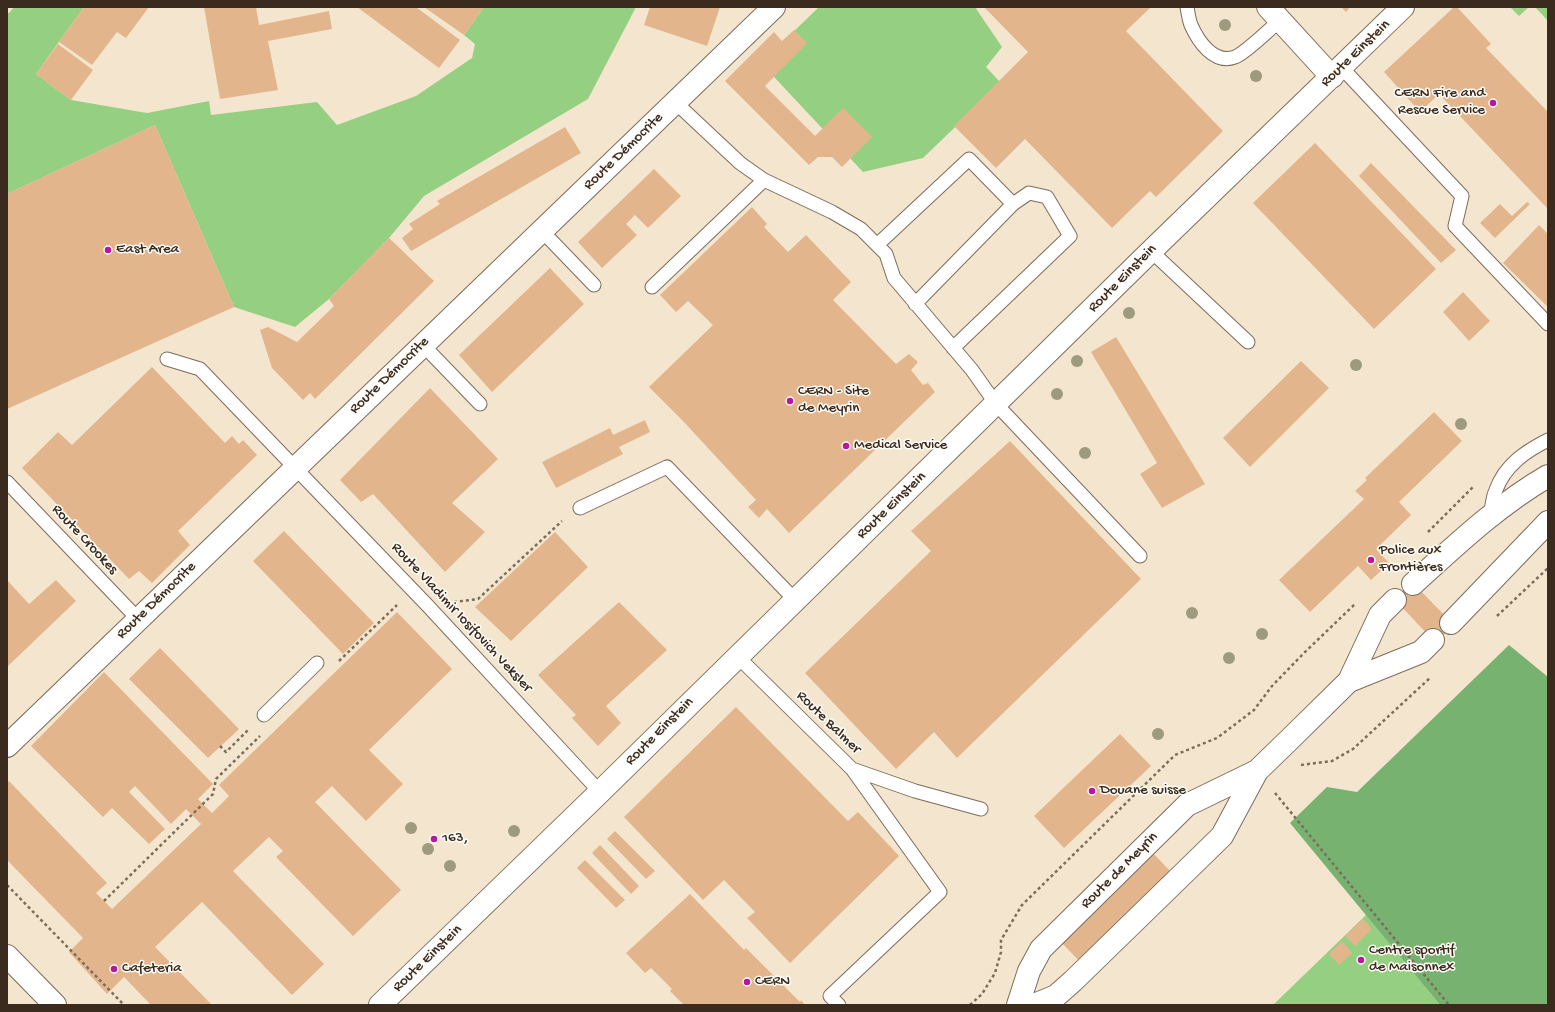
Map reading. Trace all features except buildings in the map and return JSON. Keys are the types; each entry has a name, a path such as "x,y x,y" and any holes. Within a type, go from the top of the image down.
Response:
{"street":[{"name":"Route Démocrite","path":"7,746 774,7"},
{"name":"Route Einstein","path":"380,1005 600,792 1151,251 1403,7"},
{"path":"1274,13 1337,72"},
{"path":"1413,584 1519,493 1548,476"},
{"path":"1451,623 1548,522"},
{"name":"Route de Meyrin","path":"1018,1005 1029,971 1041,949 1187,805 1257,771 1349,681 1380,615 1395,600"},
{"name":"Route de Meyrin","path":"1349,681 1420,652 1434,640"},
{"name":"Route de Meyrin","path":"1034,1005 1056,996 1073,981 1222,836 1257,771"},
{"path":"7,956 55,1005"}],"lane":[{"path":"1187,7 1191,24 1208,51 1226,58 1234,57 1243,51 1274,13"},
{"path":"1337,72 1462,196 1455,226 1548,324"},
{"path":"675,102 740,163 764,180 832,212 861,229 886,254 894,278 972,370 996,404 1140,556"},
{"path":"877,245 969,159 1013,204"},
{"path":"652,287 764,180"},
{"path":"915,304 1013,204 1029,193 1047,197 1070,236 953,348"},
{"path":"542,231 594,286"},
{"path":"1151,251 1248,342"},
{"path":"423,345 480,404"},
{"name":"Route Vladimir Iosifovich Veksler","path":"167,359 200,369 296,467 428,606 600,792"},
{"path":"1490,517 1495,490 1505,472 1523,453 1548,440"},
{"path":"580,508 667,467 795,600"},
{"name":"Route Crookes","path":"7,482 138,619"},
{"name":"Route Balmer","path":"737,656 852,769 914,791 981,810"},
{"path":"264,715 317,663"},
{"path":"839,1005 830,996 940,892 852,769"}],"path":[{"path":"1426,534 1475,484"},
{"path":"334,666 401,601 428,606 478,598 553,527"},
{"path":"1492,620 1548,568"},
{"path":"970,1005 982,994 995,973 1001,952 1001,940 1022,905 1175,755 1217,738 1254,710 1272,686 1360,599"},
{"path":"1257,771 1332,761 1353,749 1435,673"},
{"path":"220,746 226,752 264,715"},
{"path":"104,901 213,794 216,779 261,736"},
{"path":"1257,771 1449,1005"},
{"path":"7,885 124,1005"}],"green space":[{"path":"14,7 84,7 36,74 71,100 147,113 209,101 211,115 317,102 337,125 416,96 472,58 475,44 464,35 484,7 636,7 588,99 424,196 389,238 329,299 295,327 234,307 155,125 7,194 7,12 9,13"},
{"path":"819,7 975,7 1002,47 986,67 1001,83 923,158 863,172 761,63"},
{"path":"1510,7 1529,7 1519,16"},
{"path":"1535,7 1548,7 1548,21"},
{"path":"1509,645 1548,677 1548,1005 1440,1005 1290,823 1327,787 1357,792"},
{"name":"Centre sportif de Maisonnex","path":"1366,915 1440,1005 1273,1005"}],"place":[{"name":"CERN Fire and Rescue Service","path":"1493,103"},
{"name":"East Area","path":"108,250"},
{"name":"CERN - Site de Meyrin","path":"790,401"},
{"name":"Medical Service","path":"846,446"},
{"name":"Police aux Frontières","path":"1371,560"},
{"name":"Douane suisse","path":"1092,791"},
{"name":"163,","path":"434,839"},
{"name":"Centre sportif de Maisonnex","path":"1361,960"},
{"name":"Cafeteria","path":"114,969"},
{"name":"CERN","path":"747,982"}]}
